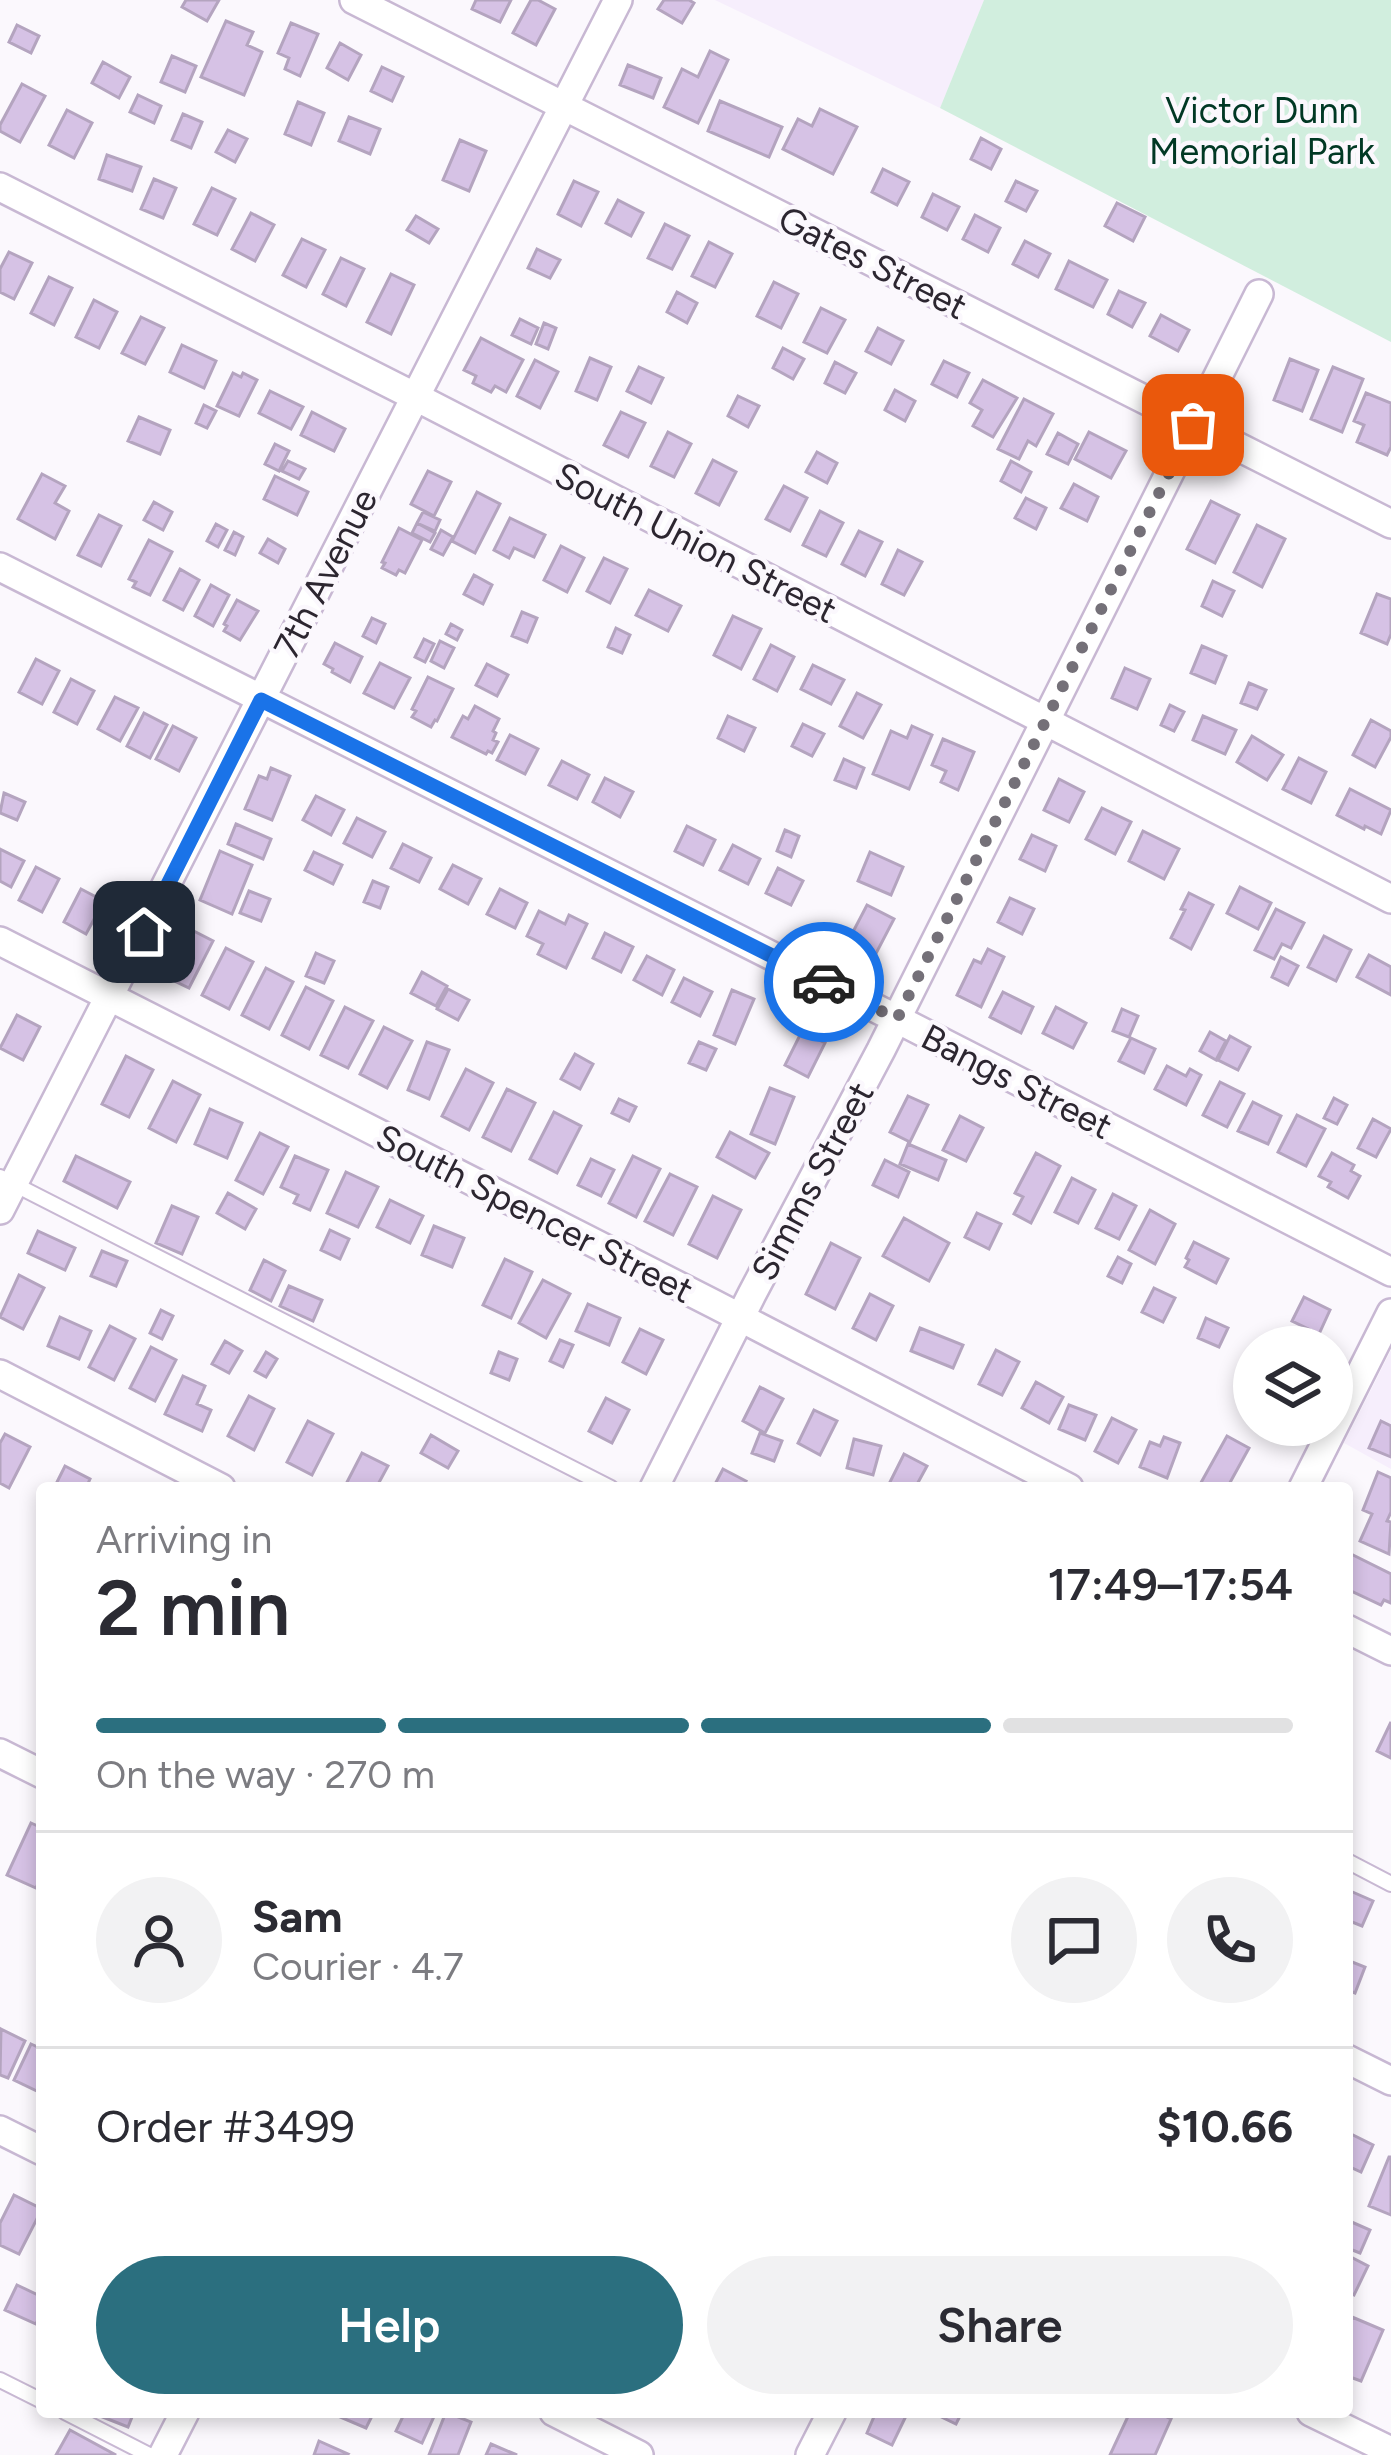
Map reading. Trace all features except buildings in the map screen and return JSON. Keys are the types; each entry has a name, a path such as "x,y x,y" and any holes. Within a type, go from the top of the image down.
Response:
{"street":[{"name":"Gates Street","path":"354,0 1391,524"},
{"name":"7th Avenue","path":"0,1210 7,1181 110,997 618,0"},
{"name":"South Union Street","path":"0,187 1391,899"},
{"name":"Simms Street","path":"657,1482 897,1019 1259,294"},
{"name":"Bangs Street","path":"0,567 1391,1272"},
{"name":"South Spencer Street","path":"0,941 1057,1482"},
{"path":"1306,1482 1391,1313"},
{"path":"0,1374 209,1482"},
{"path":"1353,1632 1391,1651"},
{"path":"0,1753 36,1771"},
{"path":"1353,2062 1391,2081"},
{"path":"0,2130 36,2148"},
{"path":"164,2455 182,2418"},
{"path":"566,2418 638,2455"},
{"path":"810,2455 829,2418"},
{"path":"1324,2418 1391,2452"}],"lane":[{"path":"7,1181 599,1482"},
{"path":"1353,1864 1391,1884"},
{"path":"0,2380 36,2398"},
{"path":"77,2418 148,2455"}],"shaded area":[{"path":"715,0 984,0 940,108"},
{"path":"1391,1350 1391,1469 1349,1446 1353,1425"}],"green space":[{"name":"Victor Dunn Memorial Park","path":"984,0 1391,0 1391,342 940,108"}],"way so far":[{"path":"824,982 897,1019 1193,425"}],"route":[{"path":"144,932 261,700 824,982"}]}
